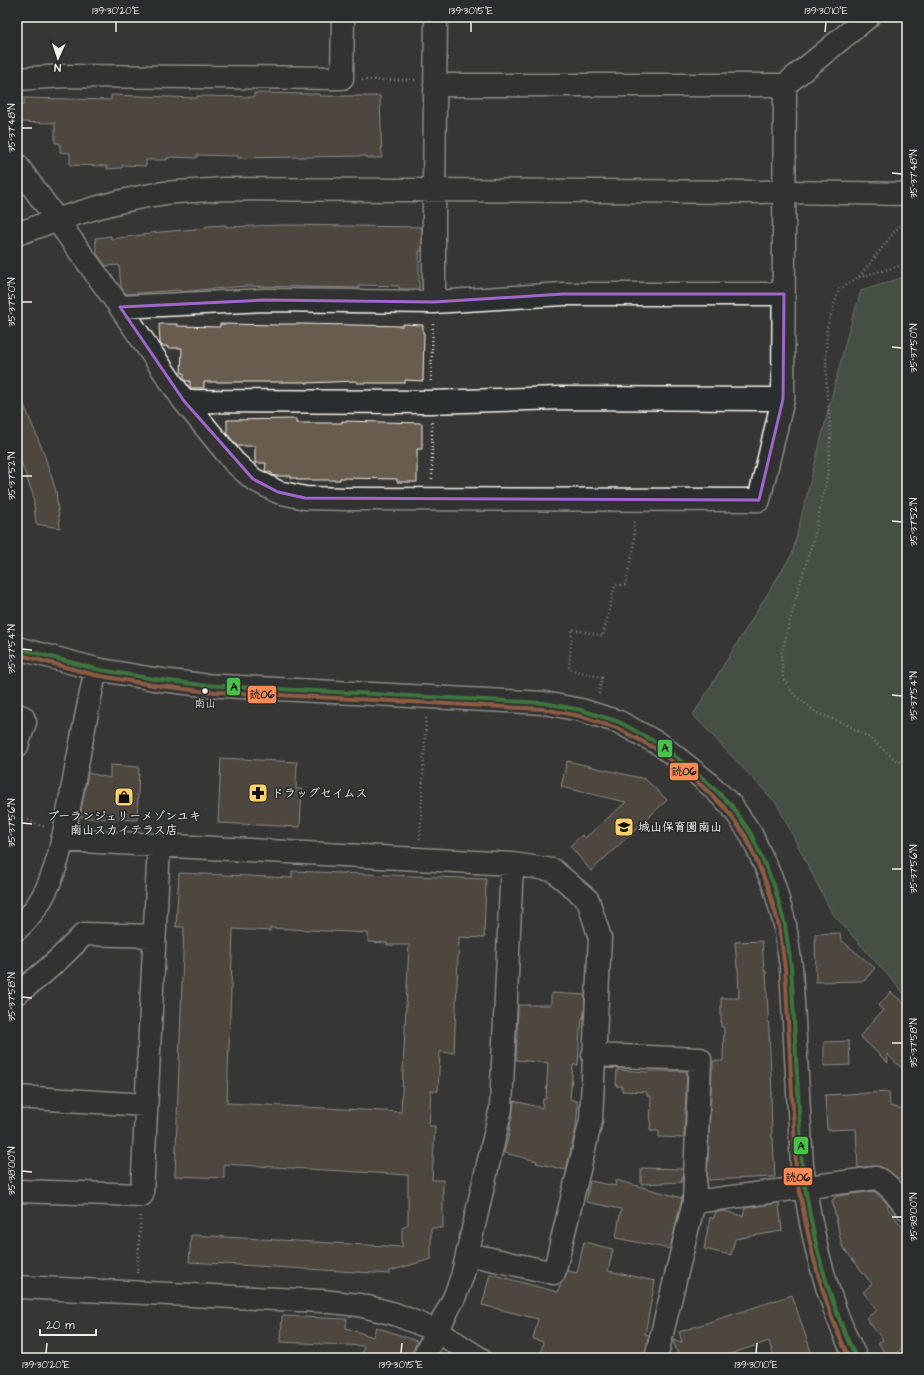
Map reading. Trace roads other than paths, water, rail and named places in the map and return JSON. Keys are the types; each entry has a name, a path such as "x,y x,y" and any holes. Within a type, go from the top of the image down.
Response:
{"street":[{"path":"17,79 64,76 342,78 343,17"},
{"path":"434,302 434,85 436,17"},
{"path":"434,85 785,85 868,17"},
{"path":"17,165 120,307 184,401 234,462 253,479 278,492 305,498 357,499 632,501 760,500 783,399 785,85"},
{"path":"17,234 56,219 116,202 172,193 223,189 907,194"},
{"path":"120,307 264,300 434,302 563,294 784,294"},
{"path":"184,401 430,402 560,398 783,399"},
{"path":"17,648 96,669 154,679 202,685 544,703 581,710 619,722 661,745 706,781 731,805 751,834 774,885 785,925 790,967 804,1188 818,1259 831,1300 856,1358"},
{"path":"17,929 25,922 41,899 52,878 57,834 96,669"},
{"path":"17,715 23,717 25,722 17,746"},
{"path":"57,834 159,846 512,864 553,870 588,900 600,938 591,1120 554,1274 468,1254"},
{"path":"17,1191 142,1195 159,846"},
{"path":"423,1358 454,1298 462,1277 501,1108 512,864"},
{"path":"17,993 36,980 64,955 84,934 154,936"},
{"path":"594,1055 700,1059 694,1202 656,1358"},
{"path":"17,1097 146,1105"},
{"path":"694,1202 876,1178 884,1181 907,1209"},
{"path":"17,1287 322,1301 359,1306 395,1314 437,1331 479,1358"}],"place":[{"name":"南山","path":"205,691"},
{"name":"ドラッグセイムス","path":"258,793"},
{"name":"ブーランジェリーメゾンユキ 南山スカイテラス店","path":"124,797"},
{"name":"城山保育園南山","path":"624,827"}]}
